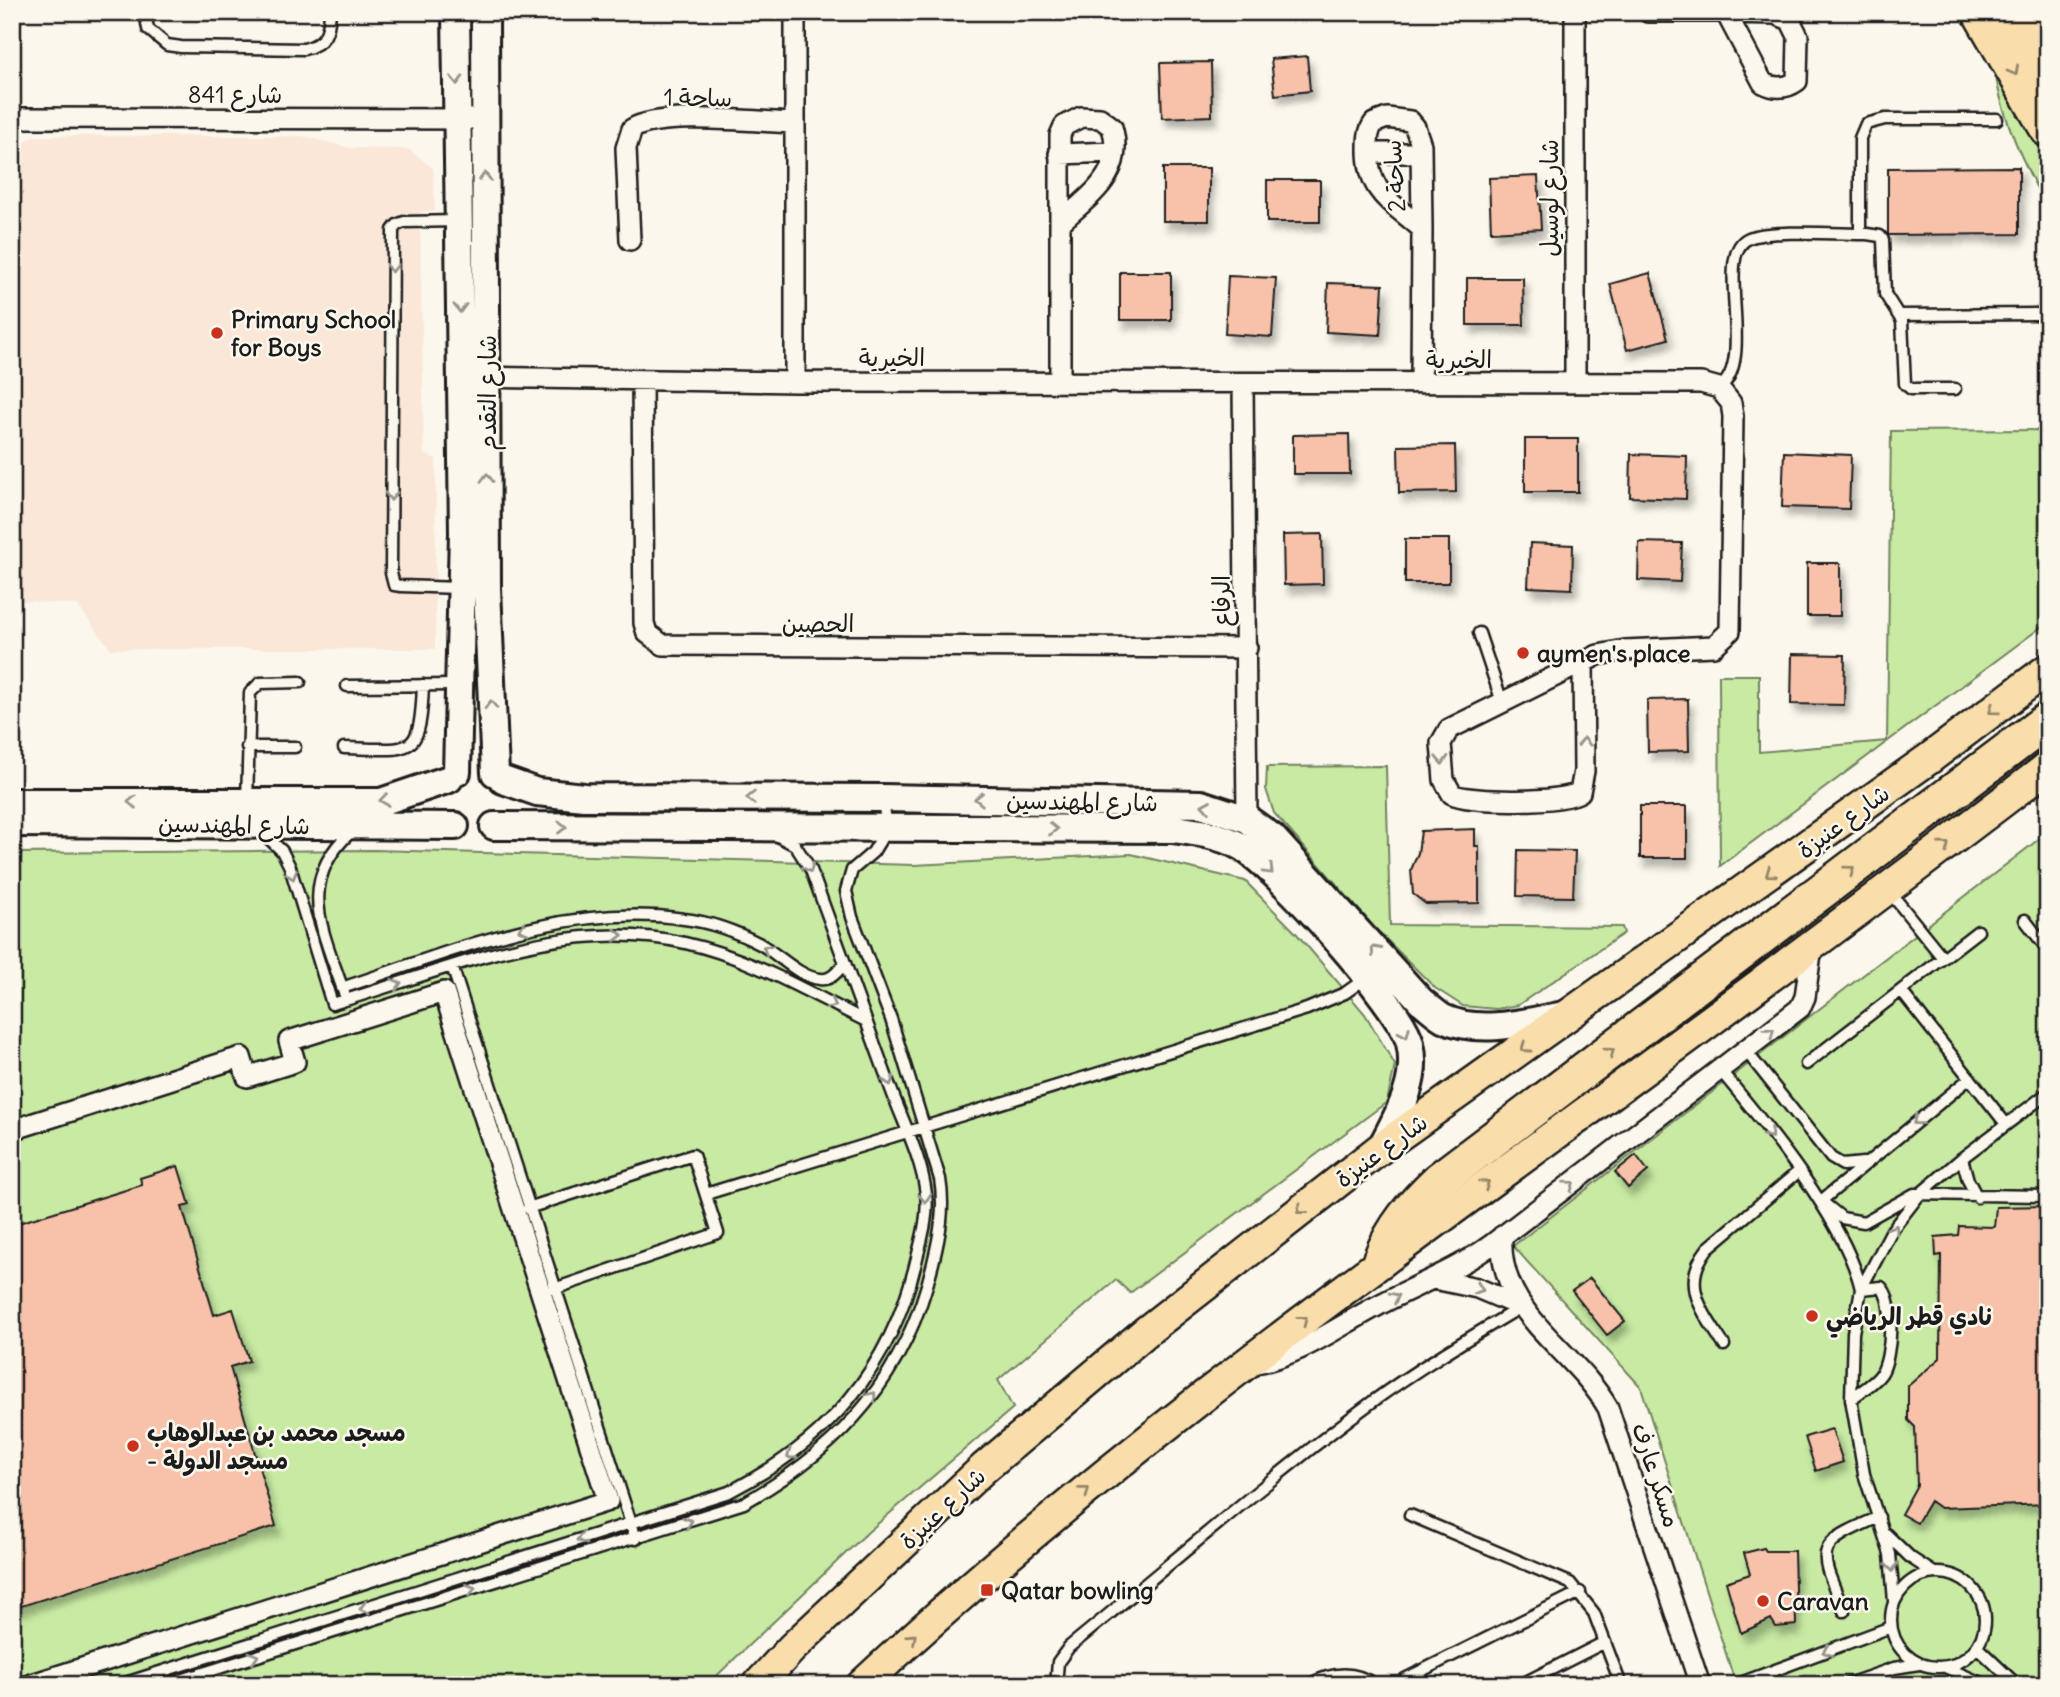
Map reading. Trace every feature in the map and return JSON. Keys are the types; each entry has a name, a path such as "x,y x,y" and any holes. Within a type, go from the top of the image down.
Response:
{"highway":[{"path":"1980,12 2048,129"},
{"path":"2016,12 2048,67"},
{"path":"1381,1259 1391,1234 1408,1209 1439,1180 2048,720"}],"main road":[{"name":"شارع عنيزة","path":"758,1685 901,1546 1035,1424 1149,1330 1381,1148 1574,1014 1930,758 2048,669"},
{"path":"862,1685 961,1591 1381,1259 1812,946 2048,767"}],"street":[{"name":"شارع التقدم","path":"456,12 459,221 474,377"},
{"name":"شارع التقدم","path":"485,12 485,221 474,377 475,588 499,777"},
{"path":"795,12 795,382"},
{"name":"شارع لوسيل","path":"1575,12 1575,383"},
{"path":"1648,12 1726,13 1774,14 1790,20 1798,36 1797,81 1790,86 1779,88 1763,83 1726,13"},
{"path":"1060,223 1107,178 1114,167 1114,132 1108,122 1081,117 1064,126 1059,154 1060,382"},
{"name":"شارع 841","path":"12,118 485,119"},
{"name":"ساحة 2","path":"1421,383 1422,229 1422,153 1415,127 1410,121 1395,118 1374,122 1368,133 1373,183 1422,229"},
{"name":"ساحة 1","path":"630,240 626,148 632,129 641,123 665,120 794,123"},
{"path":"1059,154 1114,152"},
{"path":"1368,153 1422,153"},
{"name":"الخيرية","path":"474,377 795,382 1701,383 1719,388"},
{"name":"الحصين","path":"642,380 644,623 647,634 663,645 1247,648"},
{"name":"الرفاع","path":"1243,383 1247,819"},
{"path":"1583,662 1584,783 1580,792 1574,796 1468,799 1452,794 1446,788 1441,743 1444,733 1583,662 1610,652 1714,646 1730,631 1733,416 1731,404 1719,388"},
{"name":"شارع التقدم","path":"453,776 461,685 475,588"},
{"path":"476,766 499,777 509,800 507,810 494,826 474,832 455,826 444,809 444,789 453,776 476,766"},
{"name":"شارع المهندسين","path":"12,823 249,813 381,802 453,776"},
{"name":"شارع المهندسين","path":"499,777 537,792 584,797 882,798 1201,804 1247,819 1272,837 1420,1001 1443,1018 1468,1025 1494,1025 1574,1014"},
{"name":"شارع المهندسين","path":"12,802 249,813 358,826 455,826"},
{"name":"شارع المهندسين","path":"494,826 1173,829 1221,838 1242,847 1259,860 1367,977 1401,1023 1410,1041 1413,1065 1410,1086 1381,1148"},
{"path":"1245,1365 1294,1354 1377,1306 1458,1268 1502,1236 1800,1008 1805,997 1812,946"},
{"path":"12,1130 241,1057 247,1077 295,1062 289,1041 444,992 607,1501 29,1685"},
{"name":"مسكر عارف","path":"1502,1236 1503,1272 1522,1307 1596,1388 1608,1408 1700,1685"},
{"name":"مسكر عارف","path":"1434,1279 1477,1287 1522,1307"}],"lane":[{"path":"145,12 148,29 167,44 304,49 322,42 328,34 330,12"},
{"path":"1860,234 1860,138 1866,124 1885,119 1997,119"},
{"path":"475,588 401,586 394,584 391,573 392,238 397,225 404,222 485,221"},
{"path":"1719,388 1733,369 1734,269 1738,248 1743,241 1763,236 1874,234 1883,240 1885,293 1899,315 1905,384 1911,388 1955,389"},
{"path":"1899,315 2041,314"},
{"path":"1479,633 1502,702"},
{"path":"300,682 260,683 250,693 247,747 249,813 282,851 290,867 332,1004 452,966 555,940 597,934 647,936 686,943 748,964 866,1020"},
{"path":"344,748 401,748 414,741 421,727 423,685"},
{"path":"347,686 461,685"},
{"path":"247,747 295,747"},
{"path":"165,1685 744,1503 809,1462 831,1443 879,1387 917,1316 939,1238 942,1190 891,1019 852,918 846,891 852,870 873,852 887,829 886,808 882,798"},
{"path":"346,1000 319,917 316,895 327,861 340,842 358,826"},
{"path":"119,1685 729,1492 759,1477 821,1432 846,1406 887,1343 910,1286 922,1238 926,1195 907,1132 807,861 795,845 758,828"},
{"path":"1887,889 1944,958"},
{"path":"342,988 528,928 575,918 615,915 648,915 708,923 761,945 817,979 831,977 845,963"},
{"path":"2025,920 2048,950"},
{"path":"1806,1063 1979,931"},
{"path":"452,966 636,1539"},
{"path":"706,1194 1307,1009 1345,993 1367,977"},
{"path":"1901,991 2006,1124"},
{"path":"1746,1051 1831,1158 1843,1165 1864,1163"},
{"path":"1720,1070 1821,1201 1848,1249 1861,1289"},
{"path":"1821,1201 1970,1078"},
{"path":"1919,1664 1898,1645 1891,1628 1894,1601 1885,1534 1864,1474 1851,1399 1852,1344 1861,1289 1892,1230 1920,1194 1962,1158 2048,1093"},
{"path":"528,1208 693,1155 706,1194 718,1233 554,1289"},
{"path":"1962,1158 1968,1180 1977,1197"},
{"path":"1724,1345 1700,1306 1693,1279 1697,1262 1708,1248 1798,1172"},
{"path":"1821,1201 1842,1218 1864,1222 1879,1216 1909,1195 2048,1196"},
{"path":"1851,1399 1880,1376 1889,1355 1889,1298 1881,1287 1861,1289"},
{"path":"1056,1685 1058,1662 1069,1647 1255,1495 1373,1401 1455,1346 1522,1307"},
{"path":"1410,1516 1558,1575 1580,1592 1594,1613 1621,1685"},
{"path":"1844,1611 1826,1569 1825,1551 1833,1538 1879,1517"},
{"path":"1885,1534 1911,1558 1934,1573 1960,1578 1979,1597 1985,1622 1977,1647 1957,1663 1944,1667"},
{"path":"1894,1601 1910,1581 1934,1573"},
{"path":"1405,1679 1580,1592"},
{"path":"1735,1685 1891,1628"},
{"path":"1520,1685 1605,1642"},
{"path":"1977,1647 2017,1685"},
{"path":"1845,1685 1883,1671 1919,1664 1944,1667 1986,1685"},
{"path":"1308,1685 1337,1674 1352,1674 1375,1685"}],"shaded area":[{"name":"Primary School for Boys","path":"34,136 302,136 351,148 408,149 433,168 435,211 420,212 424,454 436,459 435,649 111,649 77,605 12,600 12,151"}],"green space":[{"path":"1995,73 2048,159 2048,209 2016,143"},
{"path":"2048,430 2048,622 1720,866 1719,675 1759,675 1759,752 1887,741 1891,431"},
{"path":"1386,766 1390,925 1622,927 1624,933 1518,1005 1496,1009 1463,1006 1435,988 1374,927 1274,813 1266,789 1267,767"},
{"name":"نادي قطر الرياضي","path":"2048,832 2048,1685 1736,1685 1641,1387 1513,1246"},
{"path":"375,850 914,865 1131,854 1245,881 1296,933 1365,1014 1395,1065 1387,1102 1130,1293 1116,1280 998,1380 1013,1408 868,1532 707,1685 12,1685 12,853"}],"building":[{"path":"1307,56 1310,91 1275,95 1271,59"},
{"path":"1211,62 1212,116 1162,118 1160,63"},
{"path":"2019,167 2019,234 1888,235 1888,168"},
{"path":"1163,168 1209,168 1209,221 1163,221"},
{"path":"1538,176 1541,229 1491,232 1489,178"},
{"path":"1267,180 1320,180 1320,222 1267,222"},
{"path":"1120,272 1171,272 1171,320 1120,320"},
{"path":"1650,273 1668,339 1627,350 1610,284"},
{"path":"1228,276 1276,278 1272,337 1225,334"},
{"path":"1467,278 1523,278 1524,325 1467,325"},
{"path":"1328,283 1383,285 1380,335 1326,332"},
{"path":"1349,434 1350,474 1293,474 1293,435"},
{"path":"1525,439 1578,439 1578,492 1525,492"},
{"path":"1455,445 1456,492 1399,493 1398,446"},
{"path":"1784,452 1851,455 1849,509 1782,507"},
{"path":"1631,454 1687,456 1686,499 1630,497"},
{"path":"1322,534 1323,584 1284,585 1283,535"},
{"path":"1405,539 1449,539 1449,583 1405,583"},
{"path":"1639,542 1682,543 1680,582 1638,580"},
{"path":"1530,543 1573,545 1572,589 1528,587"},
{"path":"1807,563 1840,563 1840,616 1807,616"},
{"path":"1792,654 1845,655 1844,705 1791,704"},
{"path":"1688,699 1689,751 1648,752 1647,700"},
{"path":"1640,806 1687,806 1687,858 1640,858"},
{"path":"1475,829 1475,846 1479,846 1479,903 1426,904 1413,894 1411,870 1418,853 1421,831"},
{"path":"1518,850 1575,851 1573,897 1517,896"},
{"path":"1636,1155 1648,1171 1628,1188 1615,1172"},
{"name":"مسجد محمد بن عبدالوهاب - مسجد الدولة","path":"178,1166 190,1205 182,1207 214,1315 233,1309 249,1361 230,1367 276,1526 12,1609 12,1225 142,1185 140,1178"},
{"path":"2048,1206 2048,1504 1940,1508 1930,1501 1917,1523 1901,1514 1917,1485 1915,1427 1908,1420 1908,1386 1940,1358 1941,1255 1936,1256 1935,1237 1958,1235 1959,1226 1994,1227 1996,1207"},
{"path":"1590,1278 1625,1321 1607,1335 1572,1291"},
{"path":"1832,1429 1843,1462 1816,1471 1805,1437"},
{"path":"1764,1548 1766,1551 1794,1551 1796,1625 1776,1627 1771,1619 1741,1633 1726,1582 1750,1574 1744,1553"}],"place":[{"name":"Primary School for Boys","path":"217,333"},
{"name":"aymen's place","path":"1523,653"},
{"name":"نادي قطر الرياضي","path":"1812,1316"},
{"name":"مسجد محمد بن عبدالوهاب - مسجد الدولة","path":"133,1446"},
{"name":"Qatar bowling","path":"987,1590"},
{"name":"Caravan","path":"1763,1601"}]}
